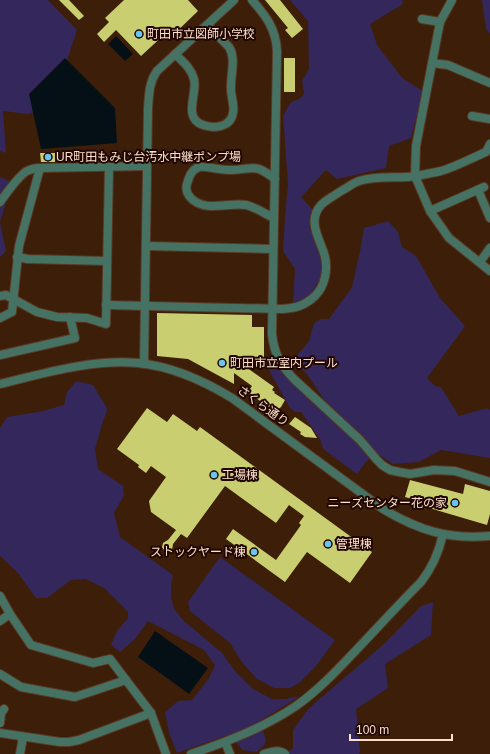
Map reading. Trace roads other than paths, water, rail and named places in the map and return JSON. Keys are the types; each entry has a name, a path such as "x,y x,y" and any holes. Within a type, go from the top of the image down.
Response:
{"street":[{"path":"144,364 149,91 157,71 234,0"},
{"path":"252,0 270,22 277,44 272,308 272,334 277,358 295,380 360,440 382,465 390,470 410,474 434,470 455,471 490,482"},
{"path":"452,0 440,22 416,146 415,176 430,211 449,238 490,271"},
{"path":"422,19 440,22"},
{"path":"175,54 187,66 194,79 195,85 192,110 196,120 199,123 211,127 225,125 233,113 230,87 232,56 229,47 207,25"},
{"path":"432,63 448,65 490,83"},
{"path":"472,116 490,119"},
{"path":"106,306 291,308 302,305 317,294 326,276 325,256 315,232 314,224 320,207 327,199 358,181 371,178 415,176 442,171 486,152 490,144"},
{"path":"0,202 27,171 40,168 147,166"},
{"path":"0,296 6,295 37,312 58,317 87,318 106,324 109,167"},
{"path":"274,218 248,205 203,205 189,197 186,188 190,174 199,167 229,170 253,168 260,169 275,179"},
{"path":"0,318 12,312 19,246 40,168"},
{"path":"430,211 481,188 490,218"},
{"path":"146,246 273,249"},
{"path":"480,262 490,248"},
{"path":"17,257 28,259 107,261"},
{"path":"0,355 75,338 70,317"},
{"name":"さくら通り","path":"0,384 45,373 90,365 122,363 144,364 177,372 219,390 232,398 383,509 408,523 443,534 469,537 490,536"},
{"path":"192,754 244,735 275,719 312,694 421,582 432,567 443,534"},
{"path":"0,596 31,645 92,663 110,659 151,713 166,754"},
{"path":"0,621 10,614"},
{"path":"0,674 20,689 75,697 126,680"},
{"path":"0,723 2,711"},
{"path":"0,733 69,742 79,740 151,713"},
{"path":"20,754 23,736"},
{"path":"225,742 230,754"},
{"path":"264,754 277,751 285,754"}],"place":[{"name":"町田市立図師小学校","path":"139,34"},
{"name":"UR町田もみじ台汚水中継ポンプ場","path":"48,157"},
{"name":"町田市立室内プール","path":"222,363"},
{"name":"工場棟","path":"214,475"},
{"name":"ニーズセンター花の家","path":"455,503"},
{"name":"管理棟","path":"328,544"},
{"name":"ストックヤード棟","path":"254,552"}]}
